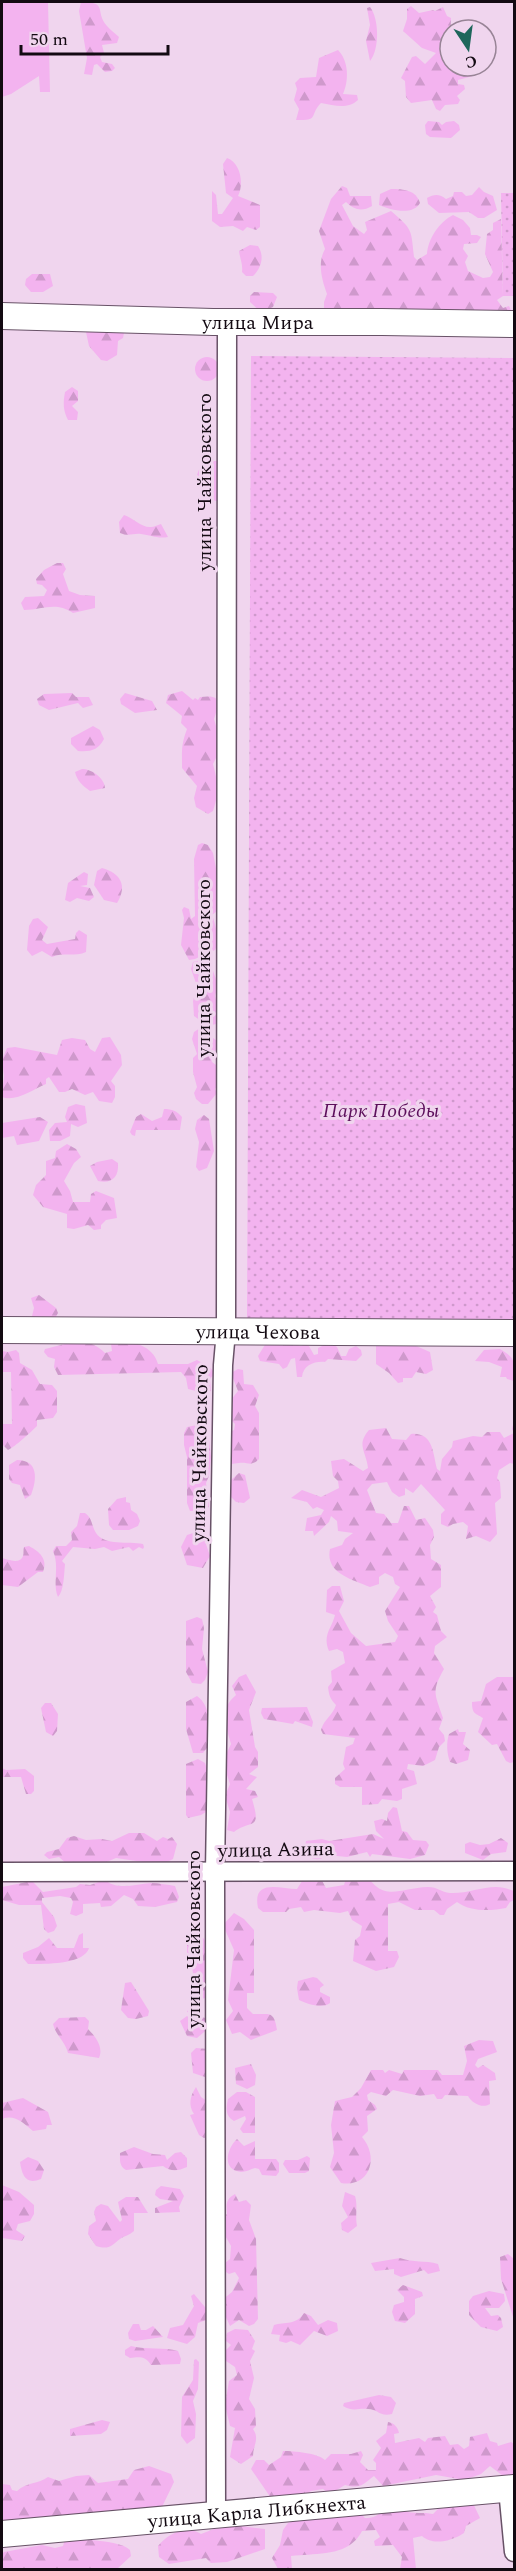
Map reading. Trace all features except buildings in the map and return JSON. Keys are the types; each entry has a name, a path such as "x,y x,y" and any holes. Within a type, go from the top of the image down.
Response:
{"main road":[{"name":"улица Мира","path":"2,316 227,322 514,324"},
{"name":"улица Чехова","path":"2,1330 514,1333"},
{"name":"улица Карла Либкнехта","path":"2,2534 511,2488"}],"street":[{"name":"улица Чайковского","path":"216,2514 214,1872 223,1376 226,1331 227,322"},
{"name":"улица Азина","path":"2,1872 514,1870"},
{"path":"511,2488 514,2552"}],"green space":[{"path":"2,2 48,2 50,92 40,92 39,76 11,94 2,97"},
{"path":"81,2 90,2 98,6 103,21 119,37 117,43 102,45 104,53 100,57 102,62 112,64 115,68 112,71 105,72 97,64 94,65 92,75 84,74 87,58 79,11"},
{"path":"411,6 419,13 435,11 443,7 447,16 451,18 438,18 438,78 466,78 458,80 458,84 464,85 465,89 457,96 460,100 458,104 445,105 440,111 436,109 432,100 411,103 406,97 405,81 401,78 412,57 416,56 425,64 436,53 422,48 403,31 407,9"},
{"path":"370,7 377,26 377,42 370,61 366,41 370,25 367,8"},
{"path":"338,50 347,71 343,94 357,95 358,100 345,106 321,103 311,118 296,120 299,109 294,100 297,89 295,83 300,78 316,77 319,58"},
{"path":"428,121 439,122 442,125 454,121 459,125 460,130 451,138 430,137 426,134 425,125"},
{"path":"227,158 235,164 240,174 241,186 238,196 260,205 260,227 256,230 247,227 243,231 233,226 220,227 212,221 212,191 216,195 218,214 222,214 233,198 226,193 223,164"},
{"path":"342,186 347,188 350,196 371,196 372,206 365,209 352,207 346,202 342,205 353,226 364,234 367,230 365,222 391,211 410,231 414,257 417,260 427,254 432,237 443,222 453,215 463,220 470,228 471,235 481,237 477,243 464,244 463,249 468,256 465,262 468,271 483,278 490,277 493,272 485,254 487,234 493,230 493,223 501,219 503,296 497,300 503,308 509,306 512,312 329,314 324,309 327,294 322,277 321,260 325,249 319,231 331,199"},
{"path":"479,187 493,196 497,210 484,218 478,218 469,212 439,213 428,204 427,198 432,196 439,195 446,199 453,196 454,192 462,192 466,196 472,195"},
{"path":"391,189 412,193 416,195 420,203 417,207 407,211 389,209 379,205 380,194"},
{"path":"501,193 514,193 514,296 503,296"},
{"path":"250,245 258,246 261,262 253,276 246,276 242,272 239,251"},
{"path":"32,274 50,274 53,286 43,292 31,292 25,285 26,279"},
{"path":"254,292 273,293 277,297 273,307 261,312 250,302 250,296"},
{"path":"94,325 121,330 124,333 123,338 118,341 117,355 107,361 101,360 89,346 86,332"},
{"name":"Парк Победы","path":"251,356 514,358 514,1320 247,1320"},
{"path":"207,357 212,358 218,364 218,374 212,380 207,381 202,380 196,374 195,369 196,364 202,358"},
{"path":"72,387 78,391 78,401 72,406 78,412 77,420 68,420 64,410 65,392"},
{"path":"218,461 222,467 219,500 215,501 197,475 201,464"},
{"path":"124,515 148,527 161,524 168,537 120,533 119,522"},
{"path":"57,563 63,563 66,569 63,574 69,591 80,595 95,596 95,608 73,613 60,607 24,610 21,603 25,597 44,596 47,590 37,584 36,579 44,570"},
{"path":"182,691 193,700 207,696 216,698 218,701 214,719 222,746 213,764 217,782 217,798 213,811 208,814 196,807 194,798 197,786 182,768 182,748 187,729 181,723 182,716 166,703 168,695"},
{"path":"72,693 76,697 89,697 93,705 83,708 78,703 49,710 39,705 37,699 44,694"},
{"path":"125,693 152,701 157,710 135,713 121,704 120,699"},
{"path":"93,726 100,730 104,739 94,750 78,751 71,744 71,738"},
{"path":"82,769 96,774 102,780 105,788 90,791 85,787 75,772"},
{"path":"202,843 208,845 213,853 222,899 217,903 217,911 212,915 219,941 215,950 189,960 181,945 184,918 182,910 184,907 189,909 191,919 195,916 194,859 198,845"},
{"path":"102,868 118,877 122,885 117,903 104,900 94,885 97,871"},
{"path":"84,872 88,874 87,885 80,886 90,888 94,897 89,901 77,898 70,902 65,900 68,883"},
{"path":"38,918 48,927 42,940 47,944 75,939 79,930 87,935 86,952 52,957 42,951 32,956 27,950 29,926 33,919"},
{"path":"205,959 211,965 218,985 215,996 222,1018 216,1024 208,1026 194,1016 193,1001 197,986 191,969 193,962"},
{"path":"200,1028 217,1041 219,1047 210,1055 212,1062 216,1065 220,1083 215,1089 217,1093 208,1104 202,1104 196,1099 194,1093 197,1087 193,1072 193,1058 197,1054 192,1039 194,1032"},
{"path":"110,1037 121,1055 122,1065 111,1081 115,1086 115,1097 112,1103 99,1101 93,1092 85,1095 72,1089 59,1092 49,1077 46,1079 46,1084 24,1095 13,1098 2,1097 4,1076 2,1060 7,1048 15,1047 57,1055 62,1040 72,1038 85,1040 90,1049 95,1052 102,1038"},
{"path":"76,1104 85,1106 87,1123 78,1127 71,1124 70,1136 60,1141 50,1141 49,1130 55,1123 67,1122 65,1117 68,1107"},
{"path":"164,1109 174,1111 182,1117 180,1130 136,1130 135,1136 132,1135 130,1132 136,1117 141,1114 152,1121 162,1117"},
{"path":"204,1115 209,1119 214,1151 207,1168 199,1171 196,1167 199,1142 195,1129 197,1120"},
{"path":"40,1117 48,1122 39,1141 17,1145 14,1136 2,1138 2,1123"},
{"path":"67,1144 76,1149 81,1157 74,1163 64,1181 73,1202 90,1202 91,1194 96,1191 114,1198 117,1218 106,1220 101,1225 101,1229 94,1230 88,1225 74,1229 67,1228 67,1214 43,1207 33,1195 36,1185 46,1175 46,1161 55,1158 56,1151"},
{"path":"112,1159 118,1163 116,1176 107,1182 98,1181 90,1166"},
{"path":"39,1295 56,1308 58,1313 54,1320 31,1320 34,1308 31,1298"},
{"path":"114,1340 135,1343 147,1348 152,1352 158,1364 188,1364 197,1360 205,1364 214,1374 210,1379 211,1391 200,1396 196,1391 188,1389 186,1378 181,1372 58,1375 54,1367 55,1359 48,1357 44,1352 45,1349 76,1342 91,1344 105,1353 112,1351 111,1344"},
{"path":"268,1340 295,1340 299,1346 304,1343 309,1346 314,1355 318,1354 318,1348 330,1342 337,1347 341,1356 346,1356 349,1349 356,1346 361,1350 362,1355 356,1361 328,1359 325,1362 314,1363 305,1369 302,1377 297,1377 295,1358 291,1359 287,1367 283,1369 279,1364 260,1361 258,1356"},
{"path":"407,1342 430,1352 433,1370 426,1374 416,1372 412,1378 403,1378 403,1382 398,1383 376,1364 376,1344"},
{"path":"500,1349 512,1358 514,1381 500,1377 502,1367 489,1362 475,1361 484,1350"},
{"path":"16,1350 19,1353 20,1363 32,1370 40,1384 52,1385 57,1391 57,1412 53,1418 37,1420 37,1426 8,1450 2,1444 2,1424 12,1424 11,1372 2,1372 2,1351"},
{"path":"238,1369 243,1370 244,1384 253,1385 259,1395 255,1406 259,1413 259,1459 252,1464 231,1464 227,1453 228,1433 234,1430 235,1424 231,1420 230,1401 238,1391 231,1373"},
{"path":"202,1424 208,1431 211,1457 206,1483 209,1506 206,1511 190,1511 187,1503 187,1457 184,1433 187,1427"},
{"path":"386,1428 392,1439 406,1440 411,1434 424,1436 431,1445 437,1469 440,1471 442,1459 452,1447 453,1441 473,1436 482,1437 487,1432 500,1432 504,1438 514,1433 514,1464 510,1463 499,1470 497,1478 500,1482 501,1498 495,1503 497,1534 490,1542 476,1536 466,1539 468,1526 463,1522 448,1527 441,1524 441,1514 445,1510 421,1484 413,1493 405,1488 405,1495 399,1497 392,1492 387,1482 372,1484 367,1490 376,1513 384,1514 391,1523 398,1523 404,1506 409,1506 416,1520 425,1518 433,1530 434,1537 430,1545 431,1559 441,1565 441,1587 430,1596 436,1607 433,1612 437,1615 441,1631 447,1637 435,1646 434,1653 444,1669 437,1683 436,1693 443,1718 439,1729 445,1741 439,1747 435,1760 423,1766 408,1764 407,1769 414,1771 417,1784 402,1789 402,1799 397,1801 382,1799 378,1804 362,1805 362,1787 340,1787 335,1784 335,1778 345,1769 343,1764 346,1747 353,1744 355,1738 323,1734 321,1730 336,1705 328,1690 332,1682 331,1671 345,1663 343,1652 337,1649 329,1651 327,1645 327,1636 335,1615 326,1612 327,1590 332,1586 340,1586 344,1601 339,1611 351,1633 366,1646 395,1642 398,1636 388,1621 385,1611 400,1587 395,1584 393,1577 385,1573 379,1577 379,1584 370,1587 341,1574 331,1564 330,1549 342,1545 345,1539 353,1533 338,1531 337,1521 331,1516 329,1522 314,1536 313,1531 305,1531 307,1518 321,1515 324,1510 317,1507 313,1509 307,1502 291,1498 302,1490 321,1497 339,1488 338,1481 333,1476 331,1461 344,1459 363,1471 368,1468 362,1444 369,1430"},
{"path":"17,1460 29,1463 33,1467 35,1477 31,1495 25,1499 20,1485 12,1483 9,1479 9,1465"},
{"path":"239,1473 245,1475 250,1498 244,1503 236,1502 231,1497 231,1480"},
{"path":"126,1497 126,1502 130,1503 131,1510 137,1514 140,1521 138,1526 129,1530 113,1530 109,1525 108,1509 117,1499"},
{"path":"80,1513 88,1515 96,1533 105,1540 143,1544 144,1547 133,1551 129,1547 112,1551 104,1547 95,1549 73,1547 62,1561 65,1564 64,1577 58,1597 53,1551 56,1546 66,1546 72,1540 71,1532 77,1526"},
{"path":"196,1532 203,1535 210,1556 203,1568 187,1565 181,1547 187,1535"},
{"path":"29,1546 42,1556 43,1572 38,1572 18,1587 2,1585 2,1558 19,1560 23,1556 24,1547"},
{"path":"197,1617 202,1619 204,1628 202,1649 208,1672 201,1684 192,1683 186,1672 186,1621"},
{"path":"246,1674 256,1692 249,1710 255,1747 258,1752 258,1767 249,1774 257,1777 246,1789 255,1791 258,1797 252,1799 255,1821 234,1832 227,1830 230,1812 225,1796 230,1784 226,1772 220,1767 231,1744 225,1712 236,1695 232,1686 239,1677"},
{"path":"497,1677 514,1677 514,1762 510,1763 506,1761 497,1744 492,1745 478,1732 483,1718 474,1713 472,1706 472,1702 481,1701 486,1684"},
{"path":"197,1696 207,1710 213,1740 203,1753 193,1753 186,1729 186,1702"},
{"path":"45,1703 51,1703 58,1714 57,1731 53,1736 46,1732 41,1708"},
{"path":"307,1707 313,1722 312,1727 295,1721 293,1724 264,1719 261,1713 262,1708"},
{"path":"458,1729 459,1732 466,1732 463,1744 470,1750 468,1760 456,1764 450,1762 447,1745 449,1734"},
{"path":"198,1759 205,1763 210,1778 211,1809 201,1815 188,1818 186,1815 186,1764"},
{"path":"2,1768 6,1770 25,1769 34,1776 34,1791 26,1794 21,1777 2,1777"},
{"path":"393,1807 397,1808 402,1831 407,1832 413,1840 426,1841 429,1845 425,1855 410,1859 372,1854 370,1857 367,1852 347,1857 327,1855 318,1859 309,1857 304,1852 306,1841 322,1839 329,1841 373,1834 384,1839 376,1831 374,1821 382,1819 387,1821 388,1813"},
{"path":"129,1833 144,1833 157,1841 163,1837 168,1839 172,1837 177,1844 173,1859 165,1863 150,1863 116,1858 104,1863 69,1866 59,1857 49,1859 44,1855 59,1849 67,1838 74,1836 86,1840 112,1841"},
{"path":"501,1838 508,1843 506,1852 491,1854 483,1860 465,1853 465,1844 470,1842 480,1845 489,1844"},
{"path":"364,1871 378,1888 385,1891 428,1887 456,1893 499,1887 514,1891 514,1900 506,1908 487,1910 468,1908 457,1902 447,1909 444,1915 434,1910 415,1910 399,1902 388,1904 388,1951 397,1951 399,1957 394,1967 376,1971 353,1961 355,1940 360,1936 362,1926 352,1920 348,1911 340,1913 314,1910 304,1912 301,1907 289,1909 286,1912 263,1912 258,1908 257,1899 259,1892 263,1889 276,1887 297,1889 304,1878 320,1877 326,1888 344,1885 347,1875"},
{"path":"105,1880 121,1886 151,1883 175,1886 179,1897 177,1902 155,1907 138,1906 133,1899 124,1895 111,1906 101,1907 100,1903 83,1904 83,1913 76,1916 70,1914 73,1902 71,1898 60,1896 42,1898 42,1902 54,1917 57,1926 54,1931 48,1933 44,1929 41,1905 19,1905 2,1900 2,1887 32,1881 43,1892 76,1887 80,1884 90,1885"},
{"path":"234,1913 244,1919 254,1930 254,1993 247,1993 247,2008 253,2014 272,2016 277,2030 251,2040 240,2032 232,2034 226,2020 233,2011 228,2000 234,1950 223,1925"},
{"path":"194,1931 201,1934 205,1941 214,1995 196,2001 195,2014 187,2012 197,1993 187,1954 187,1936"},
{"path":"83,1933 83,1948 89,1948 86,1954 79,1958 71,1961 28,1964 23,1958 23,1953 38,1947 49,1938 57,1948 74,1948 79,1935"},
{"path":"313,1977 324,1985 320,1988 320,1992 330,1997 330,2003 327,2005 315,2005 299,2000 298,1981"},
{"path":"131,1982 149,2011 148,2016 128,2018 121,2010 125,1983"},
{"path":"187,2016 192,2020 200,2017 207,2019 210,2027 197,2038 187,2036 180,2021"},
{"path":"85,2017 89,2021 88,2029 100,2046 99,2058 68,2053 53,2024 59,2018"},
{"path":"479,2040 493,2041 497,2052 478,2059 475,2065 478,2068 483,2065 495,2073 496,2080 489,2081 490,2104 478,2105 468,2096 445,2095 442,2099 437,2099 434,2094 420,2096 393,2090 386,2096 371,2092 367,2095 368,2100 377,2109 367,2116 368,2131 362,2137 370,2154 369,2170 359,2181 341,2183 330,2167 334,2153 331,2125 335,2101 352,2097 361,2088 371,2070 383,2070 385,2073 389,2070 402,2074 404,2070 438,2070 442,2075 463,2075 467,2061 464,2046"},
{"path":"196,2048 209,2049 211,2079 193,2073 191,2053"},
{"path":"251,2064 256,2075 255,2085 247,2089 236,2084 235,2068"},
{"path":"196,2087 201,2097 207,2101 214,2136 204,2138 199,2135 190,2115 194,2114 190,2100"},
{"path":"237,2092 246,2092 255,2097 255,2133 243,2133 240,2129 246,2119 245,2116 234,2121 228,2114 228,2099"},
{"path":"23,2098 48,2112 52,2125 47,2125 46,2129 33,2131 12,2118 4,2118 2,2122 2,2103"},
{"path":"237,2139 244,2146 255,2141 255,2159 276,2159 279,2163 279,2172 276,2176 262,2175 259,2169 255,2168 241,2172 231,2167 228,2163 229,2153"},
{"path":"134,2147 153,2154 165,2155 167,2160 175,2153 181,2152 187,2158 187,2167 175,2170 163,2166 126,2170 121,2165 120,2153"},
{"path":"307,2156 310,2158 309,2171 305,2173 289,2173 283,2164 285,2160 298,2160"},
{"path":"28,2157 38,2161 44,2170 41,2179 32,2181 24,2175 20,2162"},
{"path":"2,2185 19,2192 34,2205 34,2214 30,2221 18,2224 16,2230 25,2236 22,2241 2,2238"},
{"path":"161,2186 180,2189 184,2196 179,2207 180,2212 155,2213 155,2208 173,2201 160,2199 155,2195 156,2190"},
{"path":"345,2192 355,2196 356,2203 357,2226 348,2233 342,2230 341,2223 348,2217 342,2206"},
{"path":"235,2194 239,2202 246,2200 251,2205 249,2220 256,2239 258,2319 249,2326 239,2320 230,2326 224,2313 226,2309 222,2300 232,2292 239,2278 235,2272 229,2274 226,2272 225,2263 230,2259 231,2246 223,2232 223,2217 227,2214 227,2202"},
{"path":"126,2197 138,2197 148,2213 134,2213 134,2231 131,2234 110,2247 96,2246 88,2234 89,2226 96,2221 94,2212 96,2207 101,2204 108,2206 120,2222 122,2220 118,2202"},
{"path":"508,2254 514,2259 514,2320 501,2279 500,2257"},
{"path":"400,2258 438,2264 440,2271 428,2274 424,2270 401,2277 394,2274 394,2269 375,2271 371,2263"},
{"path":"403,2285 422,2292 423,2296 415,2299 415,2314 405,2323 395,2321 392,2312 394,2305 404,2302 404,2297 397,2290"},
{"path":"489,2291 504,2294 505,2301 499,2308 485,2308 491,2316 498,2315 501,2318 503,2327 497,2331 481,2327 469,2315 469,2301 473,2296"},
{"path":"194,2294 210,2313 209,2319 198,2323 195,2337 187,2344 167,2338 170,2328 183,2325 194,2306 191,2296"},
{"path":"304,2313 311,2316 318,2325 328,2320 337,2323 338,2331 327,2336 314,2331 300,2345 291,2341 286,2343 279,2341 280,2335 271,2334 274,2325 298,2320"},
{"path":"133,2324 139,2324 141,2330 153,2326 163,2337 135,2341 129,2339 128,2333"},
{"path":"235,2329 248,2330 255,2341 252,2349 255,2351 250,2361 254,2378 249,2399 255,2409 256,2426 253,2429 256,2439 253,2456 241,2464 230,2457 235,2428 230,2426 225,2405 229,2381 237,2375 235,2367 226,2361 226,2350 231,2345 226,2341 227,2333"},
{"path":"131,2346 178,2351 180,2364 151,2365 142,2358 130,2358 125,2355 125,2350"},
{"path":"194,2360 199,2362 198,2389 193,2401 196,2414 195,2438 187,2444 181,2436 182,2397 193,2380"},
{"path":"379,2395 391,2397 396,2403 392,2414 343,2406 344,2403"},
{"path":"102,2420 110,2422 107,2430 101,2434 70,2436 70,2429"},
{"path":"388,2422 397,2427 399,2433 394,2434 395,2443 419,2438 425,2442 428,2438 445,2436 450,2445 458,2444 464,2449 469,2446 470,2437 487,2433 490,2441 497,2443 498,2446 511,2442 514,2444 514,2476 503,2476 490,2466 481,2474 464,2480 436,2475 383,2486 374,2476 361,2485 355,2487 345,2485 330,2494 323,2489 311,2491 304,2496 271,2498 251,2469 256,2460 264,2460 269,2465 281,2457 283,2451 311,2454 325,2460 331,2454 351,2454 361,2451 363,2455 360,2462 368,2470 376,2470 376,2463 373,2460 381,2448 376,2441 386,2433"},
{"path":"149,2466 171,2474 174,2482 162,2507 2,2525 2,2484 10,2485 12,2490 17,2491 48,2477 59,2481 89,2475 98,2483 128,2479 134,2470"},
{"path":"471,2499 480,2518 466,2526 464,2533 437,2542 422,2536 413,2538 416,2569 400,2569 402,2557 393,2545 375,2546 374,2541 380,2537 376,2530 362,2531 356,2539 341,2550 291,2556 292,2569 278,2569 272,2558 280,2545 283,2530 288,2523 302,2518 361,2514 369,2518 395,2507 408,2512 433,2514 438,2509 460,2506"},
{"path":"241,2526 265,2529 265,2549 227,2562 211,2563 206,2558 169,2564 159,2557 158,2546 172,2534 190,2530 201,2534 214,2529"},
{"path":"72,2535 118,2544 130,2550 131,2556 117,2569 2,2570 4,2552 42,2545 55,2548 63,2546 65,2539"}]}
